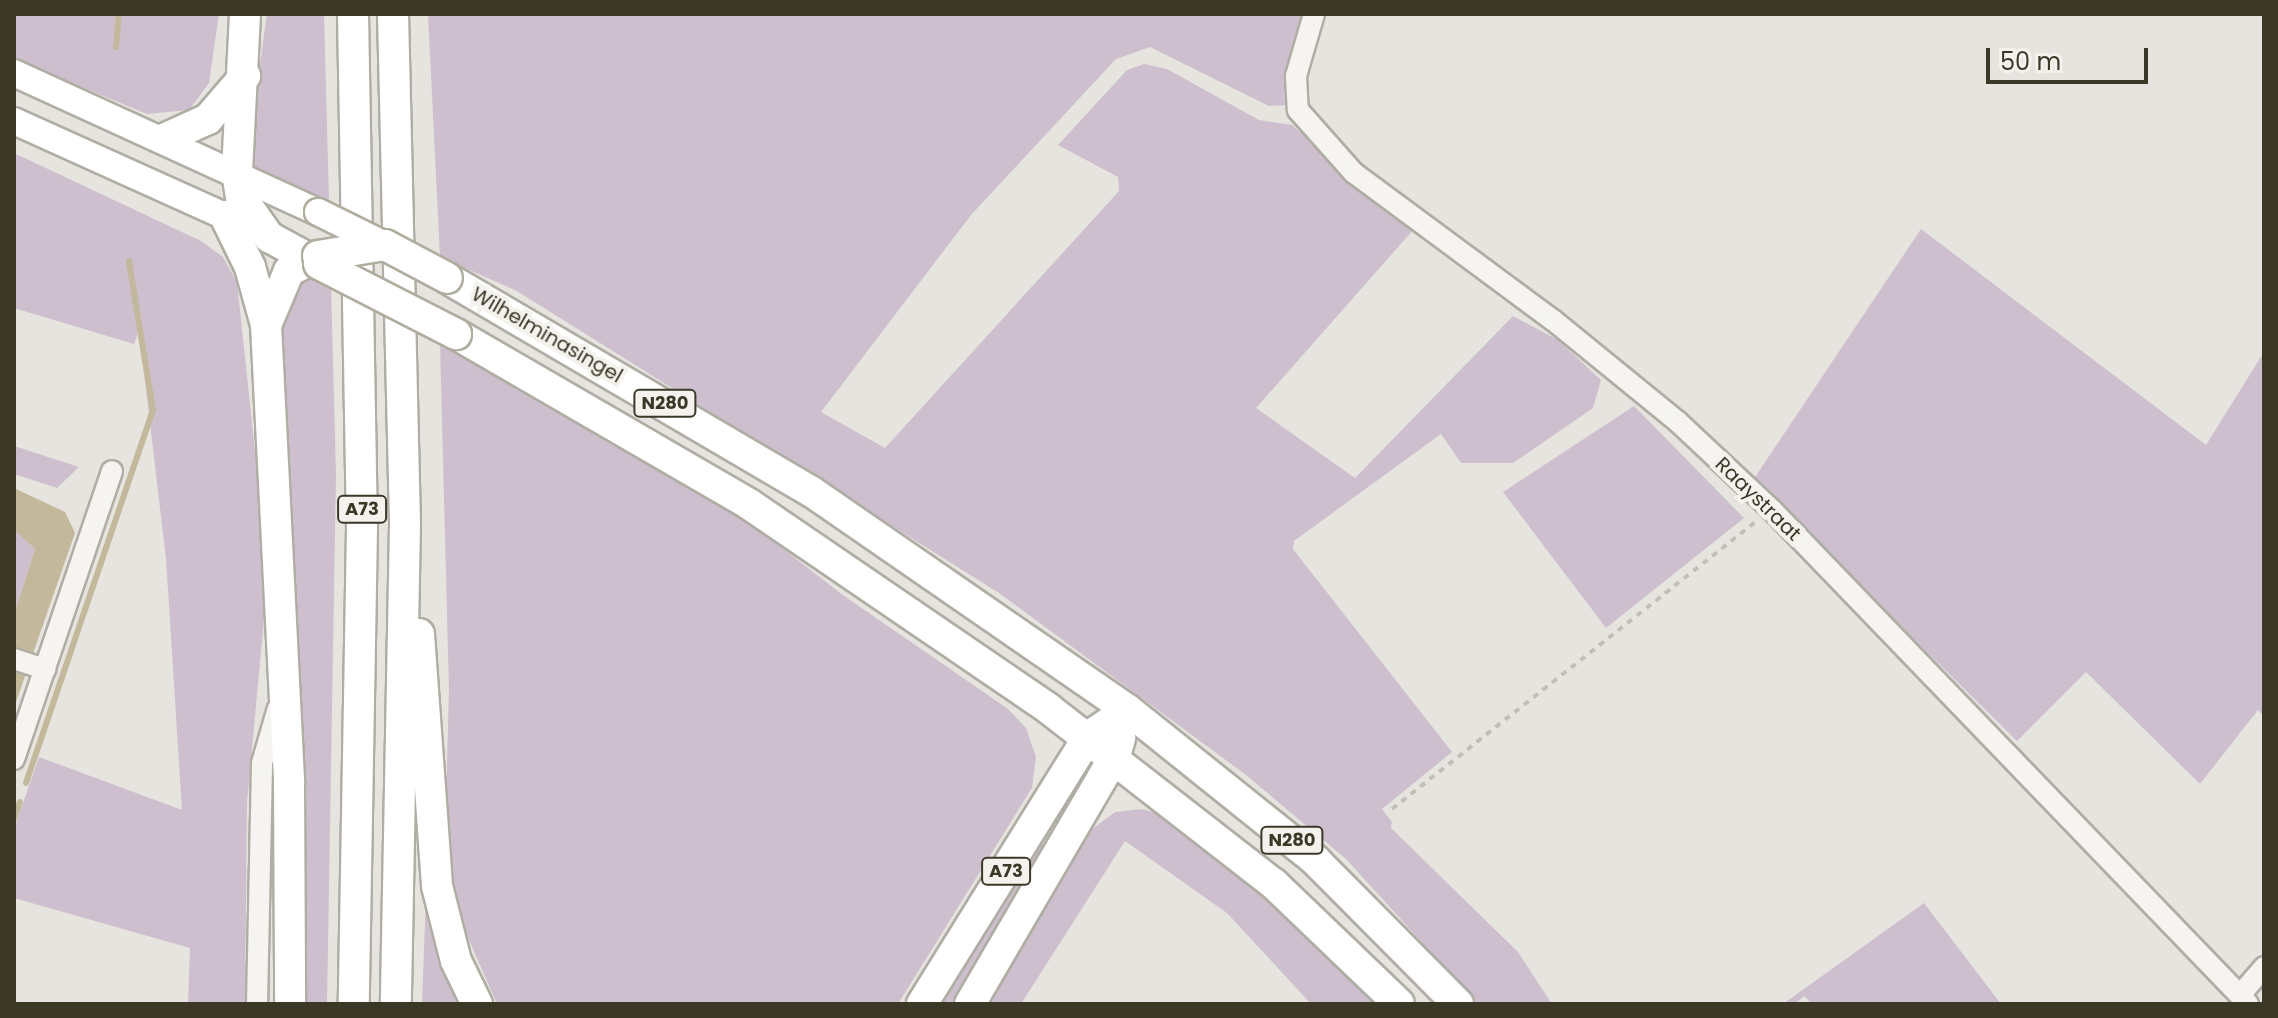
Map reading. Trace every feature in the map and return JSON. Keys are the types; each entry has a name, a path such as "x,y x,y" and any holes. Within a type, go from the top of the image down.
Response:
{"highway":[{"path":"245,14 245,76 237,172 244,207 269,237"},
{"name":"A73","path":"353,14 362,528 354,1004"},
{"name":"A73","path":"393,14 405,525 396,1004"},
{"path":"164,139 208,119 245,76"},
{"path":"225,216 254,276 266,325 285,685 290,1004"},
{"name":"N280","path":"269,237 456,334 749,504 1115,756 1274,884 1399,1004"},
{"path":"266,325 280,284 289,271 316,260 385,245"},
{"name":"Wilhelminasingel","path":"385,245 455,282 848,515 1128,710"},
{"name":"A73","path":"405,525 426,692 437,886 453,951 477,1004"},
{"name":"A73","path":"922,1004 1088,737 1128,710"},
{"name":"A73","path":"970,1004 1115,756 1128,710"},
{"name":"N280","path":"1128,710 1306,852 1458,1004"}],"main road":[{"name":"Wilhelminasingel","path":"14,73 237,172 385,245"},
{"name":"N280","path":"14,121 269,237"}],"street":[{"name":"Raaystraat","path":"1314,14 1296,76 1298,110 1354,173 1553,320 1678,422 1772,510 2244,1000"},
{"path":"14,759 30,664 112,471"},
{"path":"257,1004 262,763 285,685"},
{"path":"2244,1000 2264,967"}],"path":[{"path":"1392,809 1772,510"}],"shaded area":[{"path":"14,14 219,14 209,83 189,110 147,114 14,59"},
{"path":"267,14 324,14 329,200 246,164"},
{"path":"428,14 1308,14 1290,105 1269,106 1150,47 1116,59 971,215 821,412 885,448 1119,191 1118,177 1058,145 1127,70 1144,64 1167,69 1259,120 1292,125 1414,229 1256,408 1355,478 1513,316 1558,340 1601,380 1593,408 1513,463 1461,463 1441,434 1294,541 1293,549 1452,752 1382,809 1392,822 1391,828 1518,952 1552,1004 1478,1004 1346,859 1246,775 999,593 517,291 440,257"},
{"path":"14,153 201,241 223,257 237,282 257,470 264,620 247,802 245,1004 188,1004 190,948 14,898 14,829 39,757 182,810 166,559 139,330 134,344 14,308"},
{"path":"1921,229 2206,445 2264,352 2264,716 2258,710 2200,784 2086,672 2017,741 1753,480"},
{"path":"305,276 331,285 336,474 327,1004 304,1004 307,874 281,313 295,281"},
{"path":"440,343 658,463 753,525 840,593 1008,709 1026,728 1036,757 1032,788 898,1004 497,1004 462,924 445,839 449,691"},
{"path":"1634,406 1744,518 1606,628 1503,492"},
{"path":"14,446 79,467 57,488 14,474"},
{"path":"14,488 65,512 75,533 14,708 14,615 35,549 14,530"},
{"path":"14,530 35,549 14,615"},
{"path":"271,768 270,1004 264,1004"},
{"path":"1142,809 1165,815 1286,913 1380,1004 1311,1004 1227,913 1125,841 1021,1004 985,1004 1091,830 1115,812"},
{"path":"1034,840 1045,846 953,1004 936,1004"},
{"path":"427,867 467,1004 422,1004"},
{"path":"1924,903 2001,1004 1812,1004 1804,996 1795,1004 1783,1004"}],"waterway":[{"path":"116,47 119,14"},
{"path":"26,783 153,411 129,261"},
{"path":"14,819 20,802"}]}
